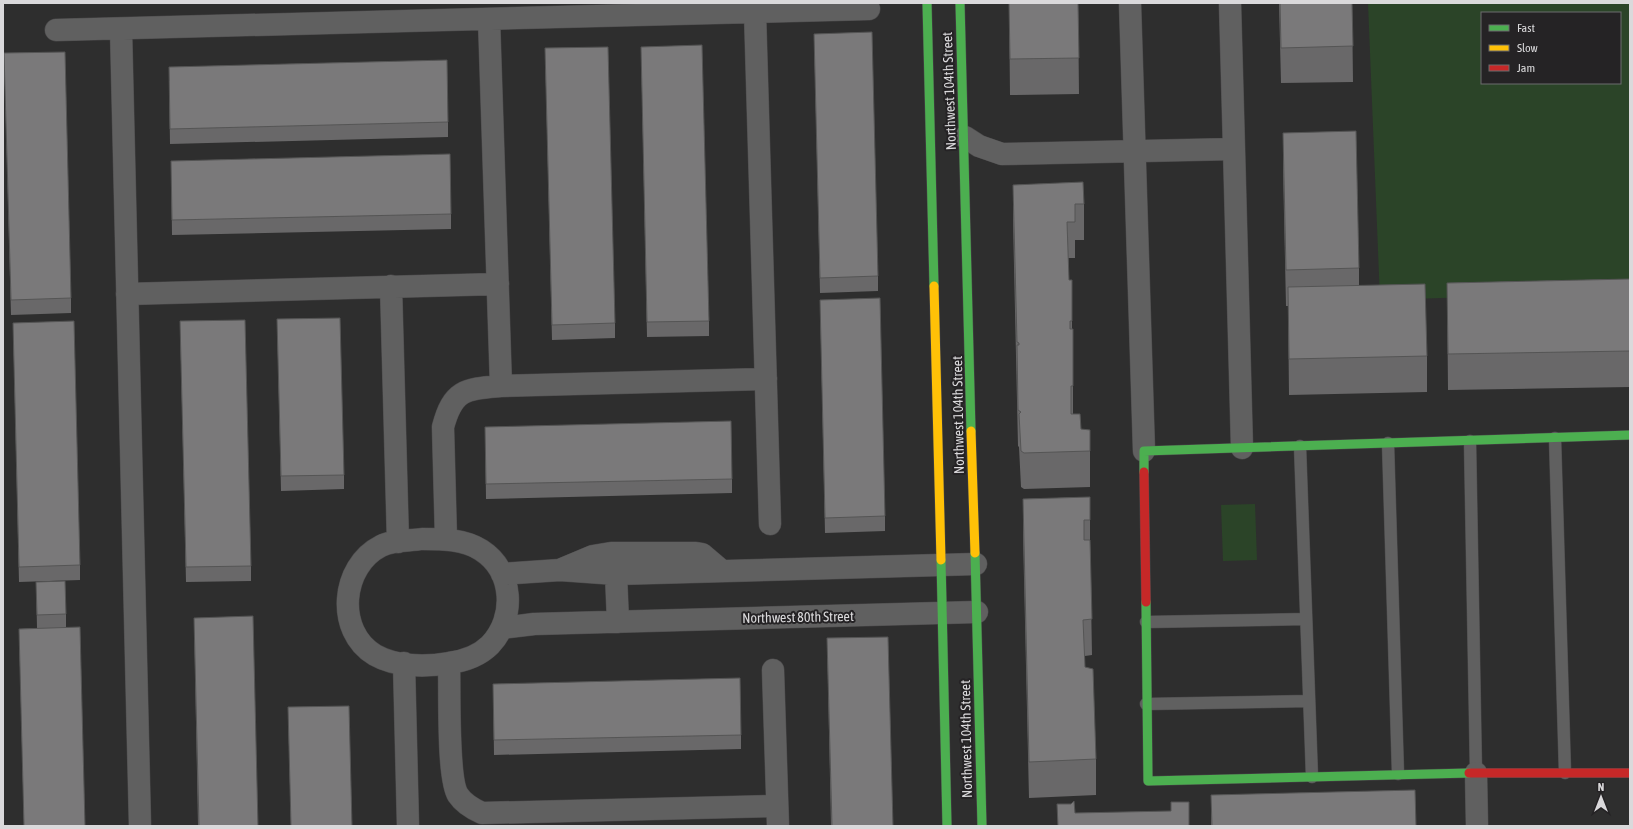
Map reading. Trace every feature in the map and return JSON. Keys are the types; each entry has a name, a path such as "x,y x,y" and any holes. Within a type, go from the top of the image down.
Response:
{"street":[{"name":"Northwest 104th Street","path":"927,3 947,826"},
{"name":"Northwest 104th Street","path":"960,3 965,136 982,826"},
{"path":"1130,3 1144,451 1148,781 1398,774 1630,773"},
{"path":"1230,3 1242,448"},
{"path":"56,30 869,8"},
{"path":"755,12 770,524"},
{"path":"489,19 501,386"},
{"path":"121,29 140,826"},
{"path":"965,136 979,146 1002,154 1234,149"},
{"path":"127,294 498,284"},
{"path":"392,286 398,542"},
{"path":"446,539 443,427 447,410 456,397 470,389 501,386 766,378"},
{"path":"1144,451 1630,436"},
{"path":"446,539 469,544 481,550 493,559 502,574 508,590 508,608 502,628 490,645 474,657 449,664 404,664 392,662 374,654 362,643 353,628 348,612 347,596 352,578 358,565 368,554 382,545 398,542 446,539"},
{"path":"560,570 593,556 611,553 696,553 702,554 722,570"},
{"path":"502,574 560,570 616,574 976,564"},
{"path":"616,574 618,622"},
{"name":"Northwest 80th Street","path":"502,628 534,624 977,612"},
{"path":"404,664 408,826"},
{"path":"449,664 452,776 457,795 467,806 482,813 512,820 777,816 773,670"},
{"path":"1476,773 1477,826"}],"lane":[{"path":"1555,438 1565,773"},
{"path":"1470,441 1476,773"},
{"path":"1388,443 1398,774"},
{"path":"1300,446 1312,777"},
{"path":"1146,622 1306,619"},
{"path":"1146,704 1309,701"}],"green space":[{"path":"1368,3 1630,3 1630,292 1380,300"},
{"path":"1255,504 1257,560 1223,561 1221,505"}],"building":[{"path":"1009,3 1078,3 1079,58 1010,59"},
{"path":"1280,3 1352,3 1353,46 1281,48"},
{"path":"872,32 878,276 820,278 814,34"},
{"path":"702,45 709,321 647,322 641,47"},
{"path":"608,47 615,323 552,325 545,48"},
{"path":"65,52 71,298 11,300 4,53"},
{"path":"447,60 448,122 170,129 169,67"},
{"path":"1356,131 1359,268 1286,270 1283,133"},
{"path":"450,154 451,214 172,220 171,161"},
{"path":"1083,182 1084,204 1075,204 1075,222 1067,222 1069,280 1072,280 1072,321 1070,321 1070,329 1073,329 1073,386 1071,386 1071,414 1080,414 1081,429 1090,430 1090,451 1024,453 1021,451 1019,414 1021,412 1018,410 1017,345 1019,345 1019,343 1017,342 1013,185"},
{"path":"1630,279 1630,351 1448,354 1447,283"},
{"path":"1425,284 1427,356 1289,359 1288,287"},
{"path":"880,298 885,516 825,518 820,300"},
{"path":"340,318 344,475 281,476 277,319"},
{"path":"245,320 251,566 186,567 180,321"},
{"path":"74,321 80,565 19,567 13,323"},
{"path":"731,421 732,479 486,484 485,427"},
{"path":"1090,497 1090,520 1084,520 1084,540 1090,540 1092,619 1083,620 1085,667 1093,669 1096,759 1029,762 1023,499"},
{"path":"65,581 66,614 37,615 36,582"},
{"path":"253,616 258,826 199,826 194,618"},
{"path":"80,627 85,826 24,826 19,629"},
{"path":"888,637 893,826 832,826 827,638"},
{"path":"740,678 741,735 494,740 493,684"},
{"path":"349,706 352,826 291,826 288,707"},
{"path":"1415,790 1416,826 1212,826 1211,795"},
{"path":"1074,801 1075,813 1171,811 1171,802 1189,802 1189,826 1058,826 1057,804 1071,804"}],"traffic: fast":[{"path":"927,3 934,286"},
{"path":"960,3 971,431"},
{"path":"1144,472 1144,451 1630,435"},
{"path":"975,553 982,826"},
{"path":"941,560 947,826"},
{"path":"1146,602 1148,781 1469,773"}],"traffic: slow":[{"path":"934,286 941,560"},
{"path":"971,431 975,553"}],"traffic: jam":[{"path":"1144,472 1146,602"},
{"path":"1469,773 1630,773"}]}
